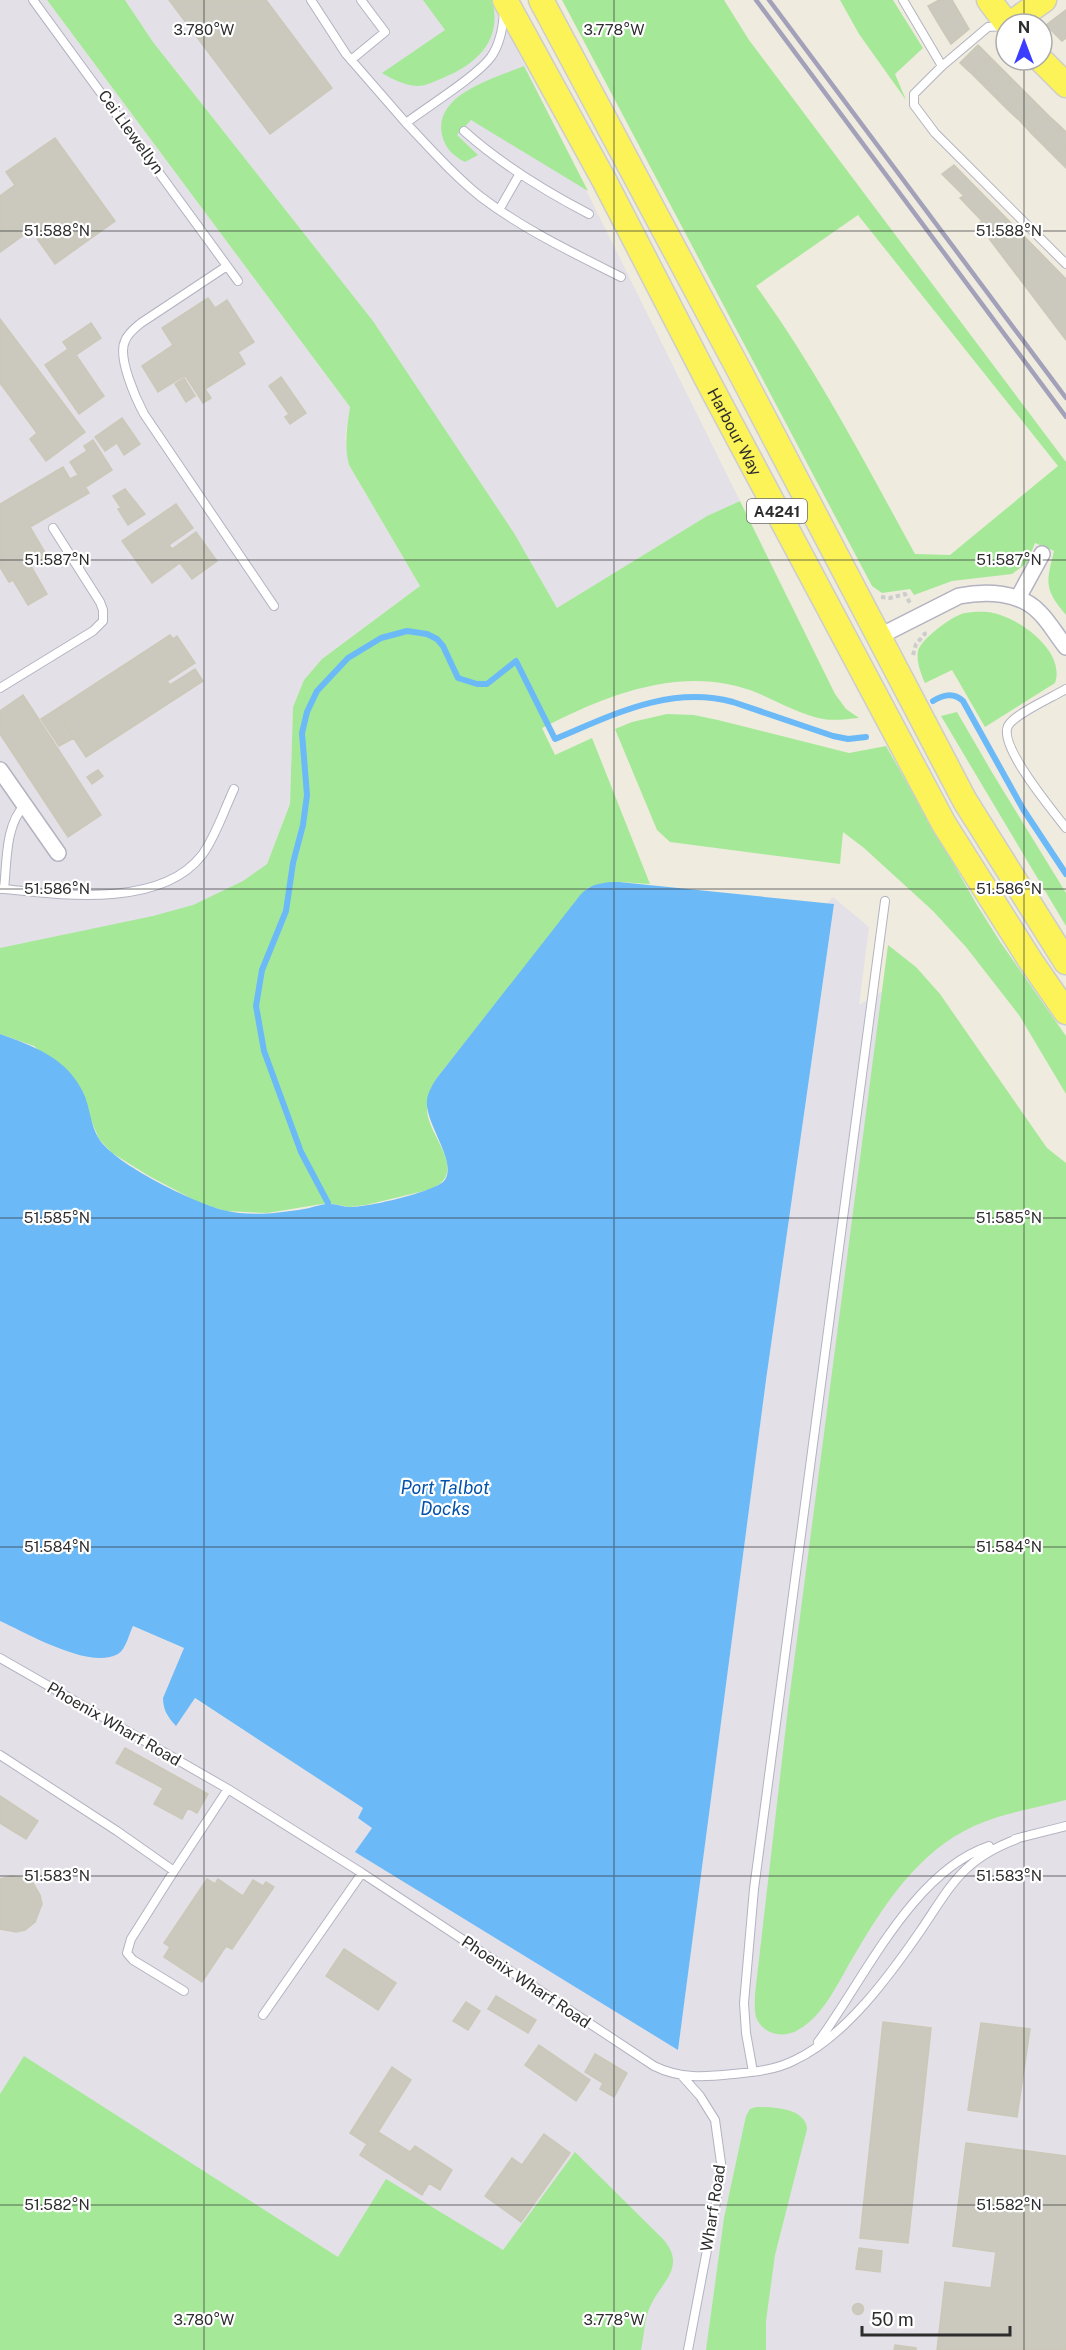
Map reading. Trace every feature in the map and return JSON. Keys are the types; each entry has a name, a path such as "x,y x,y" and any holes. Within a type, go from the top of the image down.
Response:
{"main road":[{"name":"Harbour Way","path":"505,0 604,180 710,385 944,824 1030,960 1066,1012"},
{"name":"Harbour Way","path":"541,0 739,370 965,801 1066,962"},
{"path":"1026,12 1044,0"},
{"path":"1053,72 1066,86"}],"street":[{"path":"1018,598 1042,554"},
{"path":"878,637 959,596 1000,594 1018,598 1041,613 1066,647"},
{"path":"0,770 58,853"}],"lane":[{"name":"Cei Llewellyn","path":"33,0 238,281"},
{"path":"311,0 351,60 405,123 462,181 499,210 621,277"},
{"path":"351,60 385,32 361,0"},
{"path":"405,123 480,68 491,57 501,34 505,0"},
{"path":"903,0 942,66"},
{"path":"994,26 988,27 942,66 914,94 914,105 935,133 1066,264"},
{"path":"464,131 488,153 519,175 589,214"},
{"path":"499,210 519,175"},
{"path":"227,266 141,323 130,333 123,346 124,359 132,390 144,414 274,606"},
{"path":"0,688 93,631 103,621 104,610 100,602 53,528"},
{"path":"1066,689 1012,721 1008,725 1006,734 1008,744 1016,758 1066,828"},
{"path":"25,805 17,812 12,826 2,889 86,894 122,892 151,887 174,878 192,865 208,846 234,789"},
{"path":"753,2072 746,2033 744,2002 754,1889 885,902"},
{"name":"Phoenix Wharf Road","path":"0,1658 228,1789 362,1873 654,2066 683,2077 753,2072 778,2067 805,2055 835,2032 877,1990 952,1884 969,1864 994,1848 1017,1839"},
{"path":"0,1755 174,1871"},
{"path":"184,1991 133,1960 127,1953 131,1939 228,1789"},
{"path":"805,2055 834,2021 885,1940 934,1882 972,1852 1066,1826"},
{"path":"263,2015 362,1873"},
{"name":"Wharf Road","path":"683,2077 700,2096 715,2120 721,2163 718,2192 688,2350"}],"shaded area":[{"path":"0,0 47,0 350,407 345,438 349,465 420,586 322,659 304,680 293,707 290,804 258,887 0,995"},
{"path":"125,0 492,0 740,501 707,516 557,608 514,533 373,321 153,42"},
{"path":"833,897 869,927 859,1005 907,977 1066,1203 1066,2350 0,2350 0,1621 75,1654 124,1648 132,1626 185,1649 163,1698 167,1716 176,1725 194,1698 363,1808 372,1828 356,1852 678,2049 766,1380 834,905 827,903"}],"green space":[{"path":"47,0 125,0 153,42 373,321 514,533 557,608 707,516 740,501 835,694 846,709 859,718 836,720 814,717 750,690 723,683 696,681 669,683 616,695 542,728 555,755 592,738 650,884 619,882 587,888 436,1079 427,1110 429,1121 444,1154 447,1175 441,1183 428,1190 366,1205 349,1207 328,1203 267,1213 225,1211 198,1202 112,1153 99,1139 83,1092 34,1046 0,1034 0,948 153,916 193,905 243,881 267,864 290,804 293,707 304,680 322,659 420,586 349,465 346,443 350,407"},
{"path":"423,0 492,0 494,27 484,49 467,66 443,78 417,86 398,81 382,73 445,30"},
{"path":"562,0 724,0 749,40 1066,462 1066,615 1050,592 1048,578 1054,551 1035,543 1027,563 1012,574 952,581 914,595 910,589 882,593 872,586","holes":["858,215 1058,466 950,555 915,554 820,384 756,286"]},
{"path":"840,0 893,0 923,48 895,74 906,100 859,34"},
{"path":"524,66 588,191 471,120 457,135 478,155 465,162 447,148 442,135 442,121 447,109 456,98 483,82"},
{"path":"965,613 993,613 1004,616 1027,629 1047,648 1054,659 1057,671 1055,683 985,727 952,670 925,683 918,663 918,651 925,640 946,623"},
{"path":"957,712 1066,893 1066,926 941,716"},
{"path":"667,714 694,715 718,720 849,753 886,746 977,905 1066,1036 1066,1094 1019,1015 966,947 933,911 864,848 843,832 840,864 670,842 657,830 615,729 632,722"},
{"path":"888,945 916,967 940,994 1047,1148 1066,1163 1066,1800 985,1821 954,1837 936,1850 905,1881 878,1916 824,2006 798,2030 780,2034 768,2031 759,2023 755,2014 755,1994 788,1708"},
{"path":"24,2056 338,2257 386,2179 503,2250 575,2152 663,2239 673,2258 670,2275 649,2309 641,2350 0,2350 0,2094"},
{"path":"779,2108 795,2113 805,2122 807,2129 775,2255 766,2321 766,2350 706,2350 724,2218 746,2116 750,2109"}],"water":[{"name":"Port Talbot Docks","path":"619,882 834,904 766,1380 678,2050 355,1852 372,1828 358,1818 363,1808 195,1698 176,1726 166,1714 163,1698 184,1648 133,1626 121,1652 106,1658 91,1657 58,1648 0,1621 0,1034 48,1054 68,1070 83,1092 96,1134 121,1160 175,1191 210,1206 233,1212 264,1214 328,1204 357,1207 399,1198 438,1185 444,1181 447,1173 444,1154 427,1109 428,1094 436,1079 581,894 589,887 598,884"}],"building":[{"path":"169,0 266,0 332,88 270,134"},
{"path":"939,0 952,0 959,12 938,23 928,6"},
{"path":"1066,10 1066,38 1062,41 1054,33 1054,19"},
{"path":"959,12 969,29 951,44 938,23"},
{"path":"978,45 990,57 972,74 960,63"},
{"path":"990,57 994,61 994,72 997,72 984,86 972,74"},
{"path":"997,72 1005,72 1013,80 996,98 984,86"},
{"path":"1013,80 1025,92 1008,110 996,98"},
{"path":"1025,92 1037,104 1020,121 1008,110"},
{"path":"1037,104 1049,116 1031,133 1020,121"},
{"path":"1049,116 1061,127 1043,145 1031,133"},
{"path":"1061,127 1066,132 1066,146 1055,157 1043,145"},
{"path":"55,138 115,221 55,264 31,230 0,252 0,196 15,185 6,172"},
{"path":"1066,146 1066,168 1055,157"},
{"path":"954,165 1066,279 1066,340 978,224 982,221 960,198 964,196 942,174"},
{"path":"208,298 215,308 227,300 254,342 238,352 245,364 205,389 211,398 203,403 185,375 158,392 142,366 173,345 162,328"},
{"path":"0,319 85,432 46,461 30,439 37,433 0,383"},
{"path":"91,323 101,338 76,355 104,396 79,414 45,365 68,349 63,342"},
{"path":"281,377 306,413 290,424 285,417 289,414 269,386"},
{"path":"184,378 195,396 186,402 175,384"},
{"path":"122,418 140,444 124,455 117,443 105,451 95,437"},
{"path":"93,440 112,470 86,487 70,462 87,451 84,446"},
{"path":"63,467 70,479 78,475 89,493 30,527 47,556 31,566 47,594 28,605 13,580 9,582 0,567 0,504"},
{"path":"125,489 145,514 128,525 113,496"},
{"path":"176,504 193,528 169,545 172,549 196,532 217,561 192,579 180,563 152,583 122,541"},
{"path":"170,635 173,639 177,636 195,663 167,681 170,685 195,669 203,681 86,757 55,710"},
{"path":"23,695 101,815 68,837 0,734 0,711"},
{"path":"55,710 74,738 59,746 41,719"},
{"path":"98,770 103,776 92,784 87,777"},
{"path":"125,1748 208,1794 197,1813 188,1808 182,1819 154,1804 163,1788 116,1763"},
{"path":"0,1796 38,1821 26,1839 0,1823"},
{"path":"11,1876 33,1883 42,1904 35,1922 25,1930 16,1932 0,1929 0,1879"},
{"path":"207,1879 215,1884 218,1879 243,1896 253,1880 263,1886 266,1882 274,1887 232,1949 226,1946 202,1982 164,1957 170,1947 164,1943"},
{"path":"344,1949 396,1983 378,2010 326,1976"},
{"path":"496,1996 536,2020 528,2033 488,2009"},
{"path":"466,2002 480,2011 468,2030 453,2021"},
{"path":"883,2022 931,2028 908,2243 860,2238"},
{"path":"981,2023 1030,2029 1017,2117 968,2110"},
{"path":"539,2045 590,2080 576,2101 525,2065"},
{"path":"595,2054 627,2073 614,2097 600,2089 603,2083 585,2072"},
{"path":"392,2067 411,2080 378,2132 410,2152 415,2146 452,2170 440,2190 429,2183 422,2195 360,2155 367,2144 350,2133"},
{"path":"544,2134 570,2153 521,2222 485,2196 512,2158 522,2165"},
{"path":"966,2143 1066,2156 1066,2350 937,2350 945,2282 991,2288 996,2252 953,2246"},
{"path":"859,2248 882,2251 880,2272 856,2269"},
{"path":"858,2304 862,2305 862,2313 858,2314 854,2313 853,2309 854,2305"},
{"path":"895,2345 916,2348 916,2350 894,2350"}],"waterway":[{"path":"328,1203 301,1152 264,1051 256,1006 262,970 286,911 293,863 303,825 307,795 302,733 307,712 317,691 348,658 381,638 407,631 427,634 437,639 443,646 458,678 477,684 487,684 516,661 555,739 620,712 642,705 686,697 733,702 833,736 848,739 866,737"},
{"path":"933,701 948,695 956,696 963,701 1023,809 1066,874"}],"railway":[{"path":"756,0 1066,417"},
{"path":"769,0 1066,398"}]}
